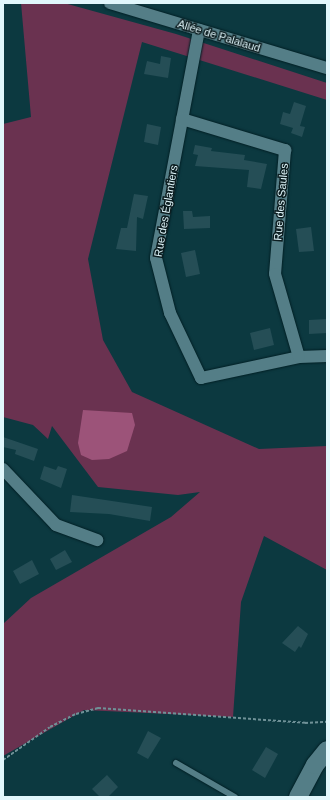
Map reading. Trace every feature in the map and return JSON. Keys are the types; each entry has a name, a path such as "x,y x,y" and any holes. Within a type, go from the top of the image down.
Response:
{"street":[{"name":"Allée de Palalaud","path":"110,3 327,68"},
{"name":"Rue des Églantiers","path":"199,30 156,258 170,313 201,378 299,357 327,356"},
{"name":"Rue des Saules","path":"182,119 285,150 275,274 299,357"},
{"path":"3,469 56,525 97,540"},
{"path":"298,797 315,765 327,750"}],"lane":[{"path":"176,763 235,797"}],"path":[{"path":"3,760 50,727 76,714 98,708 305,723 327,722"}],"shaded area":[{"path":"21,3 64,3 176,34 327,83 327,100 142,42 88,259 103,340 132,392 259,449 327,446 327,570 264,536 241,602 233,717 84,710 3,756 3,624 31,598 171,517 200,492 178,495 98,487 52,426 48,439 33,425 3,417 3,124 31,117"},
{"path":"83,410 132,413 135,425 127,451 109,459 92,460 81,455 78,443"}],"building":[{"path":"161,56 171,58 168,78 144,74 147,61 160,64"},
{"path":"294,102 306,106 300,126 305,127 302,137 291,133 293,128 280,124 283,112 290,114"},
{"path":"147,124 161,127 158,145 144,142"},
{"path":"195,145 212,148 211,151 245,155 244,160 267,164 261,189 247,187 249,170 195,166 198,155 193,154"},
{"path":"134,194 148,196 143,219 137,217 136,251 116,249 121,228 127,228"},
{"path":"183,211 192,211 193,217 210,216 210,228 184,229"},
{"path":"311,227 314,251 299,252 296,229"},
{"path":"195,250 200,274 186,277 181,253"},
{"path":"327,319 327,333 309,334 309,320"},
{"path":"270,328 274,345 254,350 250,333"},
{"path":"3,437 38,449 34,461 15,454 16,450 3,447"},
{"path":"44,466 56,470 58,466 67,469 61,488 40,479"},
{"path":"72,495 152,507 150,521 109,514 70,512"},
{"path":"65,550 72,562 56,570 50,559"},
{"path":"32,560 39,574 20,584 13,571"},
{"path":"298,626 308,634 301,648 299,646 295,652 282,643"},
{"path":"148,731 161,738 148,759 137,753"},
{"path":"266,747 278,754 265,778 252,770"},
{"path":"107,775 118,787 108,797 100,797 92,789"}]}
